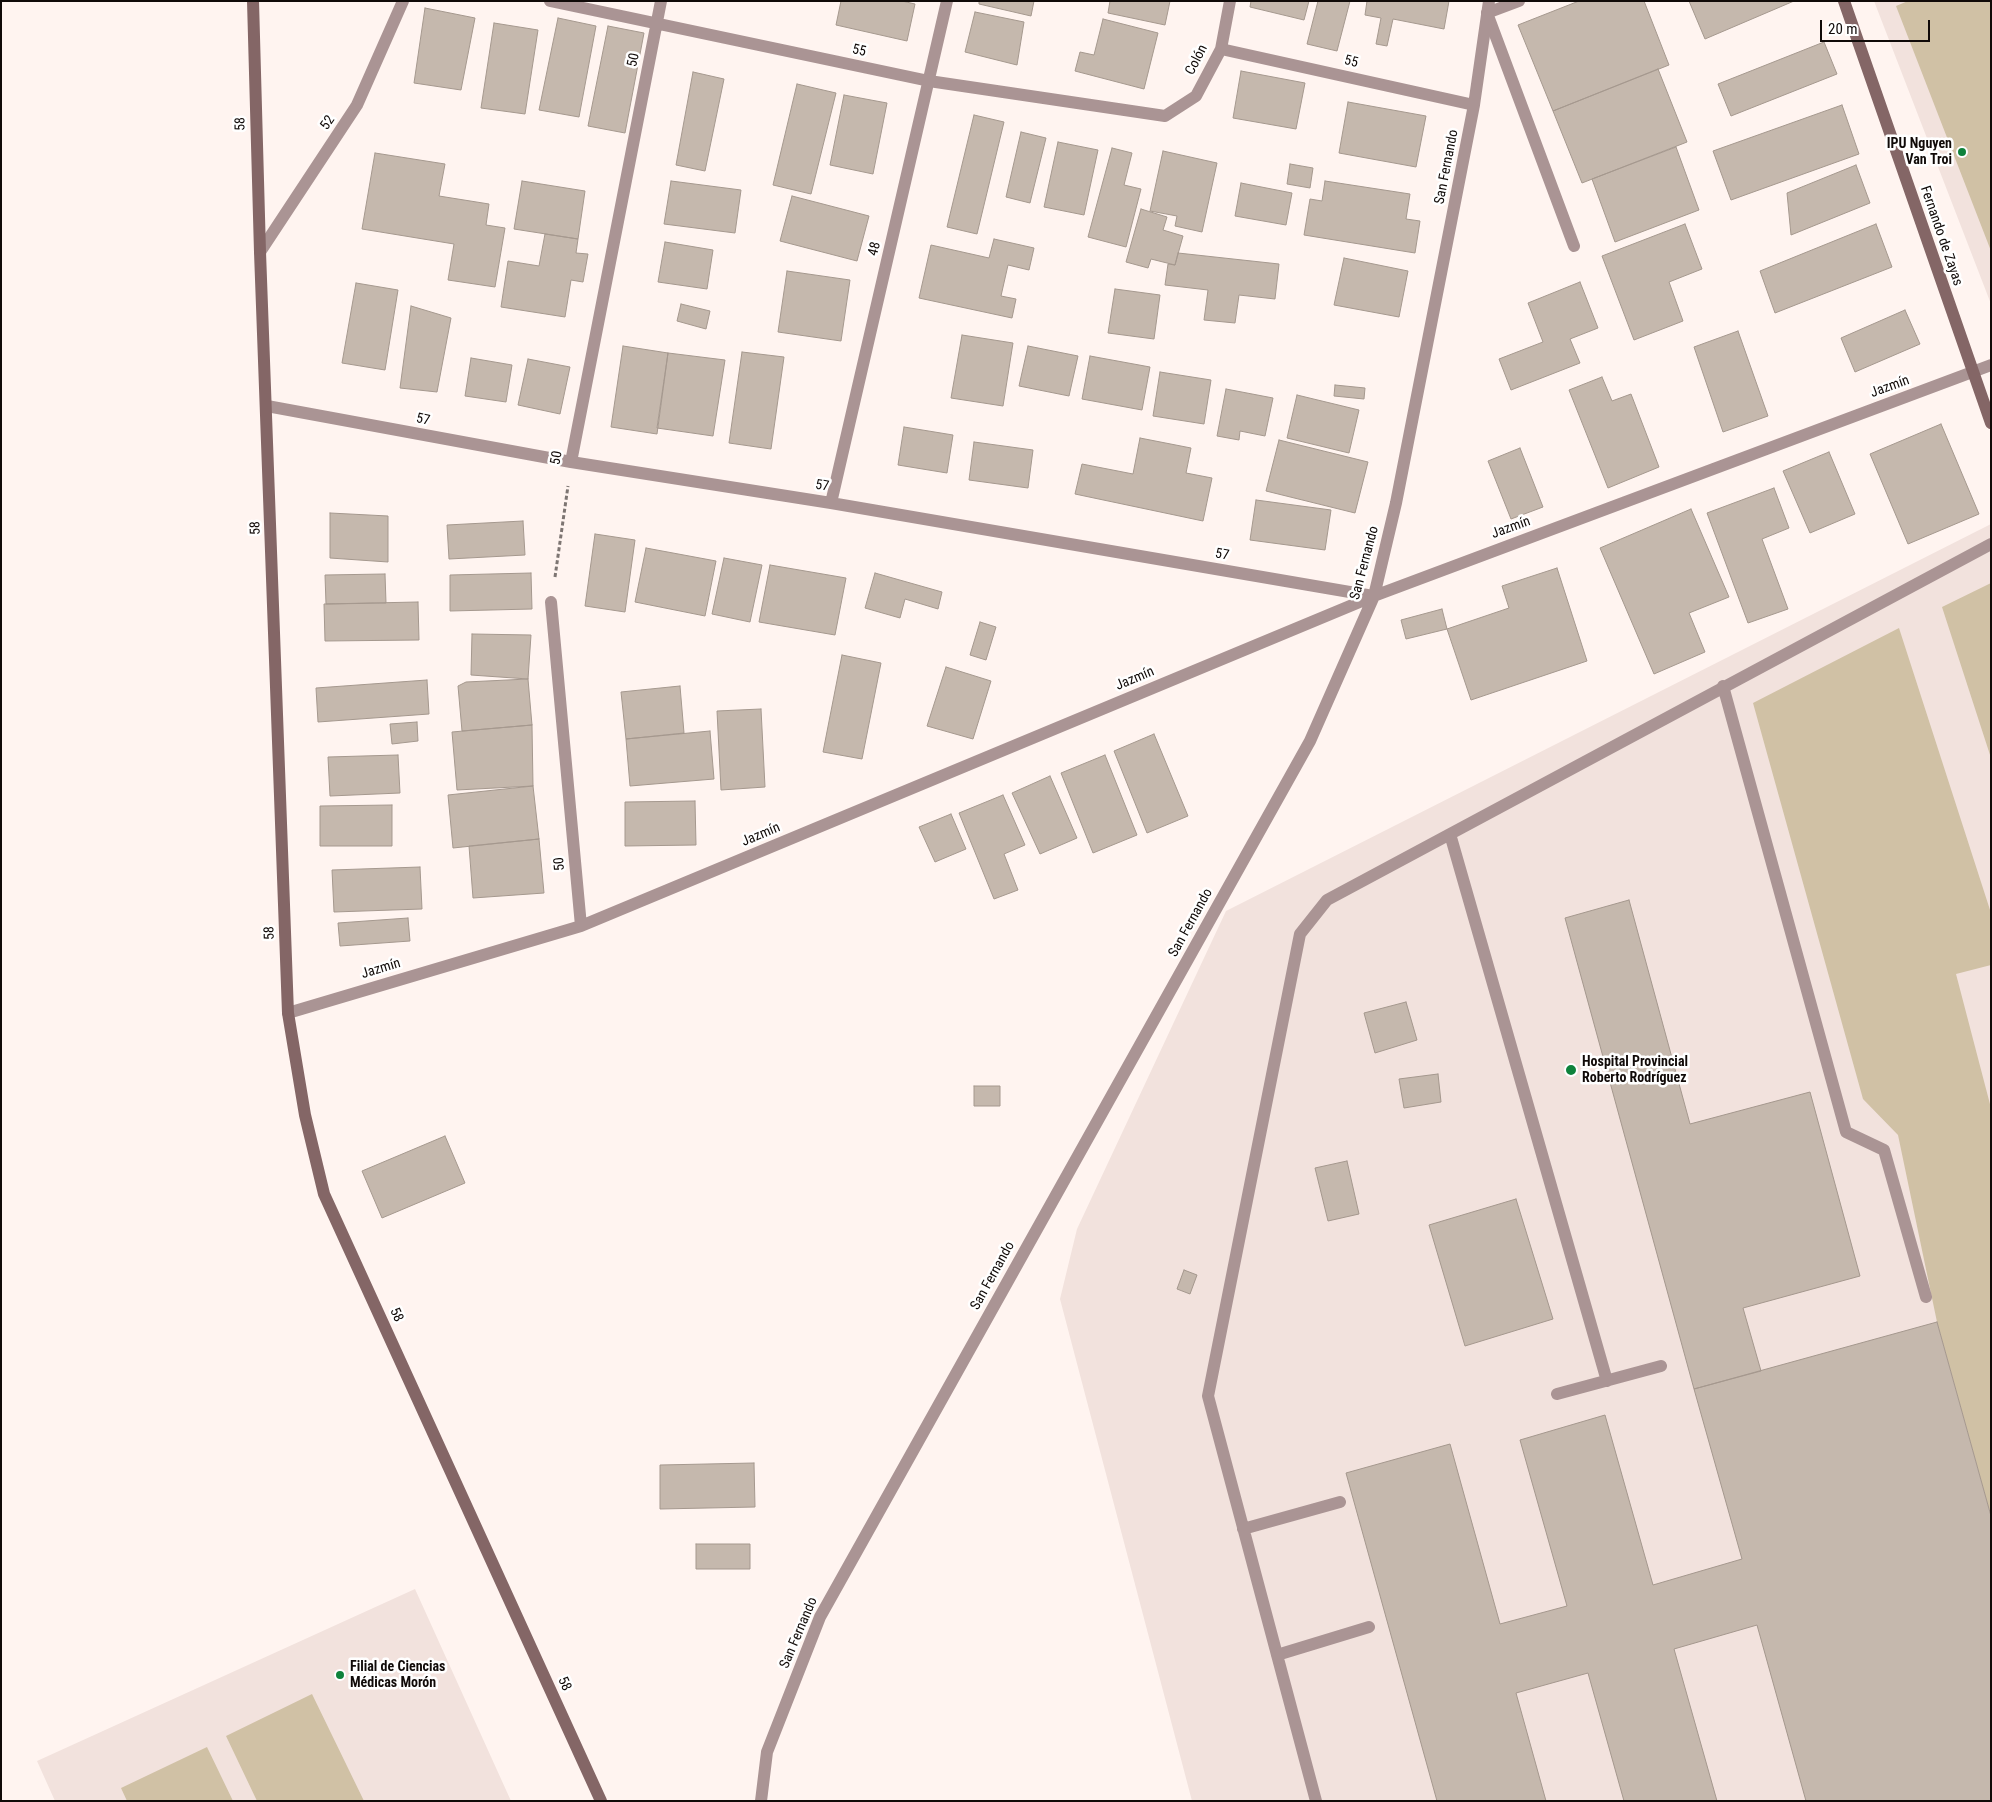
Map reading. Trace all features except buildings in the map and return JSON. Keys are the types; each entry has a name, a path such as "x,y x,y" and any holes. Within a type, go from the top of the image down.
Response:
{"main road":[{"name":"58","path":"253,1 260,252 288,1012 305,1115 324,1194 601,1801"},
{"name":"Fernando de Zayas","path":"1844,1 1991,423"}],"street":[{"name":"52","path":"260,252 357,105 403,1"},
{"name":"55","path":"550,1 929,81 1165,116"},
{"name":"50","path":"571,462 660,1"},
{"name":"48","path":"831,503 947,1"},
{"name":"Colón","path":"1165,116 1196,96 1221,49 1230,1"},
{"path":"1519,1 1488,7 1574,246"},
{"name":"San Fernando","path":"761,1801 767,1752 820,1617 1310,742 1374,596 1398,493 1474,106 1488,7"},
{"name":"55","path":"1221,49 1474,106"},
{"name":"Jazmín","path":"288,1012 581,926 1374,596 1991,365"},
{"name":"57","path":"267,406 571,462 831,503 1374,596"},
{"path":"1316,1801 1208,1396 1300,934 1327,900 1991,544"},
{"name":"50","path":"551,602 581,926"},
{"path":"1723,686 1846,1132 1884,1150 1926,1297"},
{"path":"1450,834 1606,1380"},
{"path":"1557,1394 1661,1366"},
{"path":"1243,1530 1340,1502"},
{"path":"1277,1655 1370,1627"}],"path":[{"name":"50","path":"551,602 571,462"}],"shaded area":[{"name":"IPU Nguyen Van Troi","path":"1874,1 1991,1 1991,304"},
{"name":"IPU Nguyen Van Troi","path":"1908,1 1991,1 1991,251 1896,6"},
{"name":"Hospital Provincial Roberto Rodríguez","path":"1991,524 1991,1801 1192,1801 1060,1299 1077,1229 1226,911"},
{"path":"1991,583 1991,758 1942,607"},
{"path":"1899,628 1991,913 1991,965 1956,974 1991,1108 1991,1516 1937,1322 1898,1135 1863,1099 1753,703"},
{"name":"Filial de Ciencias Médicas Morón","path":"415,1589 511,1801 55,1801 37,1761"},
{"path":"312,1694 364,1801 257,1801 226,1736"},
{"path":"207,1747 233,1801 127,1801 121,1788"}],"place":[{"name":"IPU Nguyen Van Troi","path":"1962,152"},
{"name":"Hospital Provincial Roberto Rodríguez","path":"1571,1070"},
{"name":"Filial de Ciencias Médicas Morón","path":"340,1675"}]}
